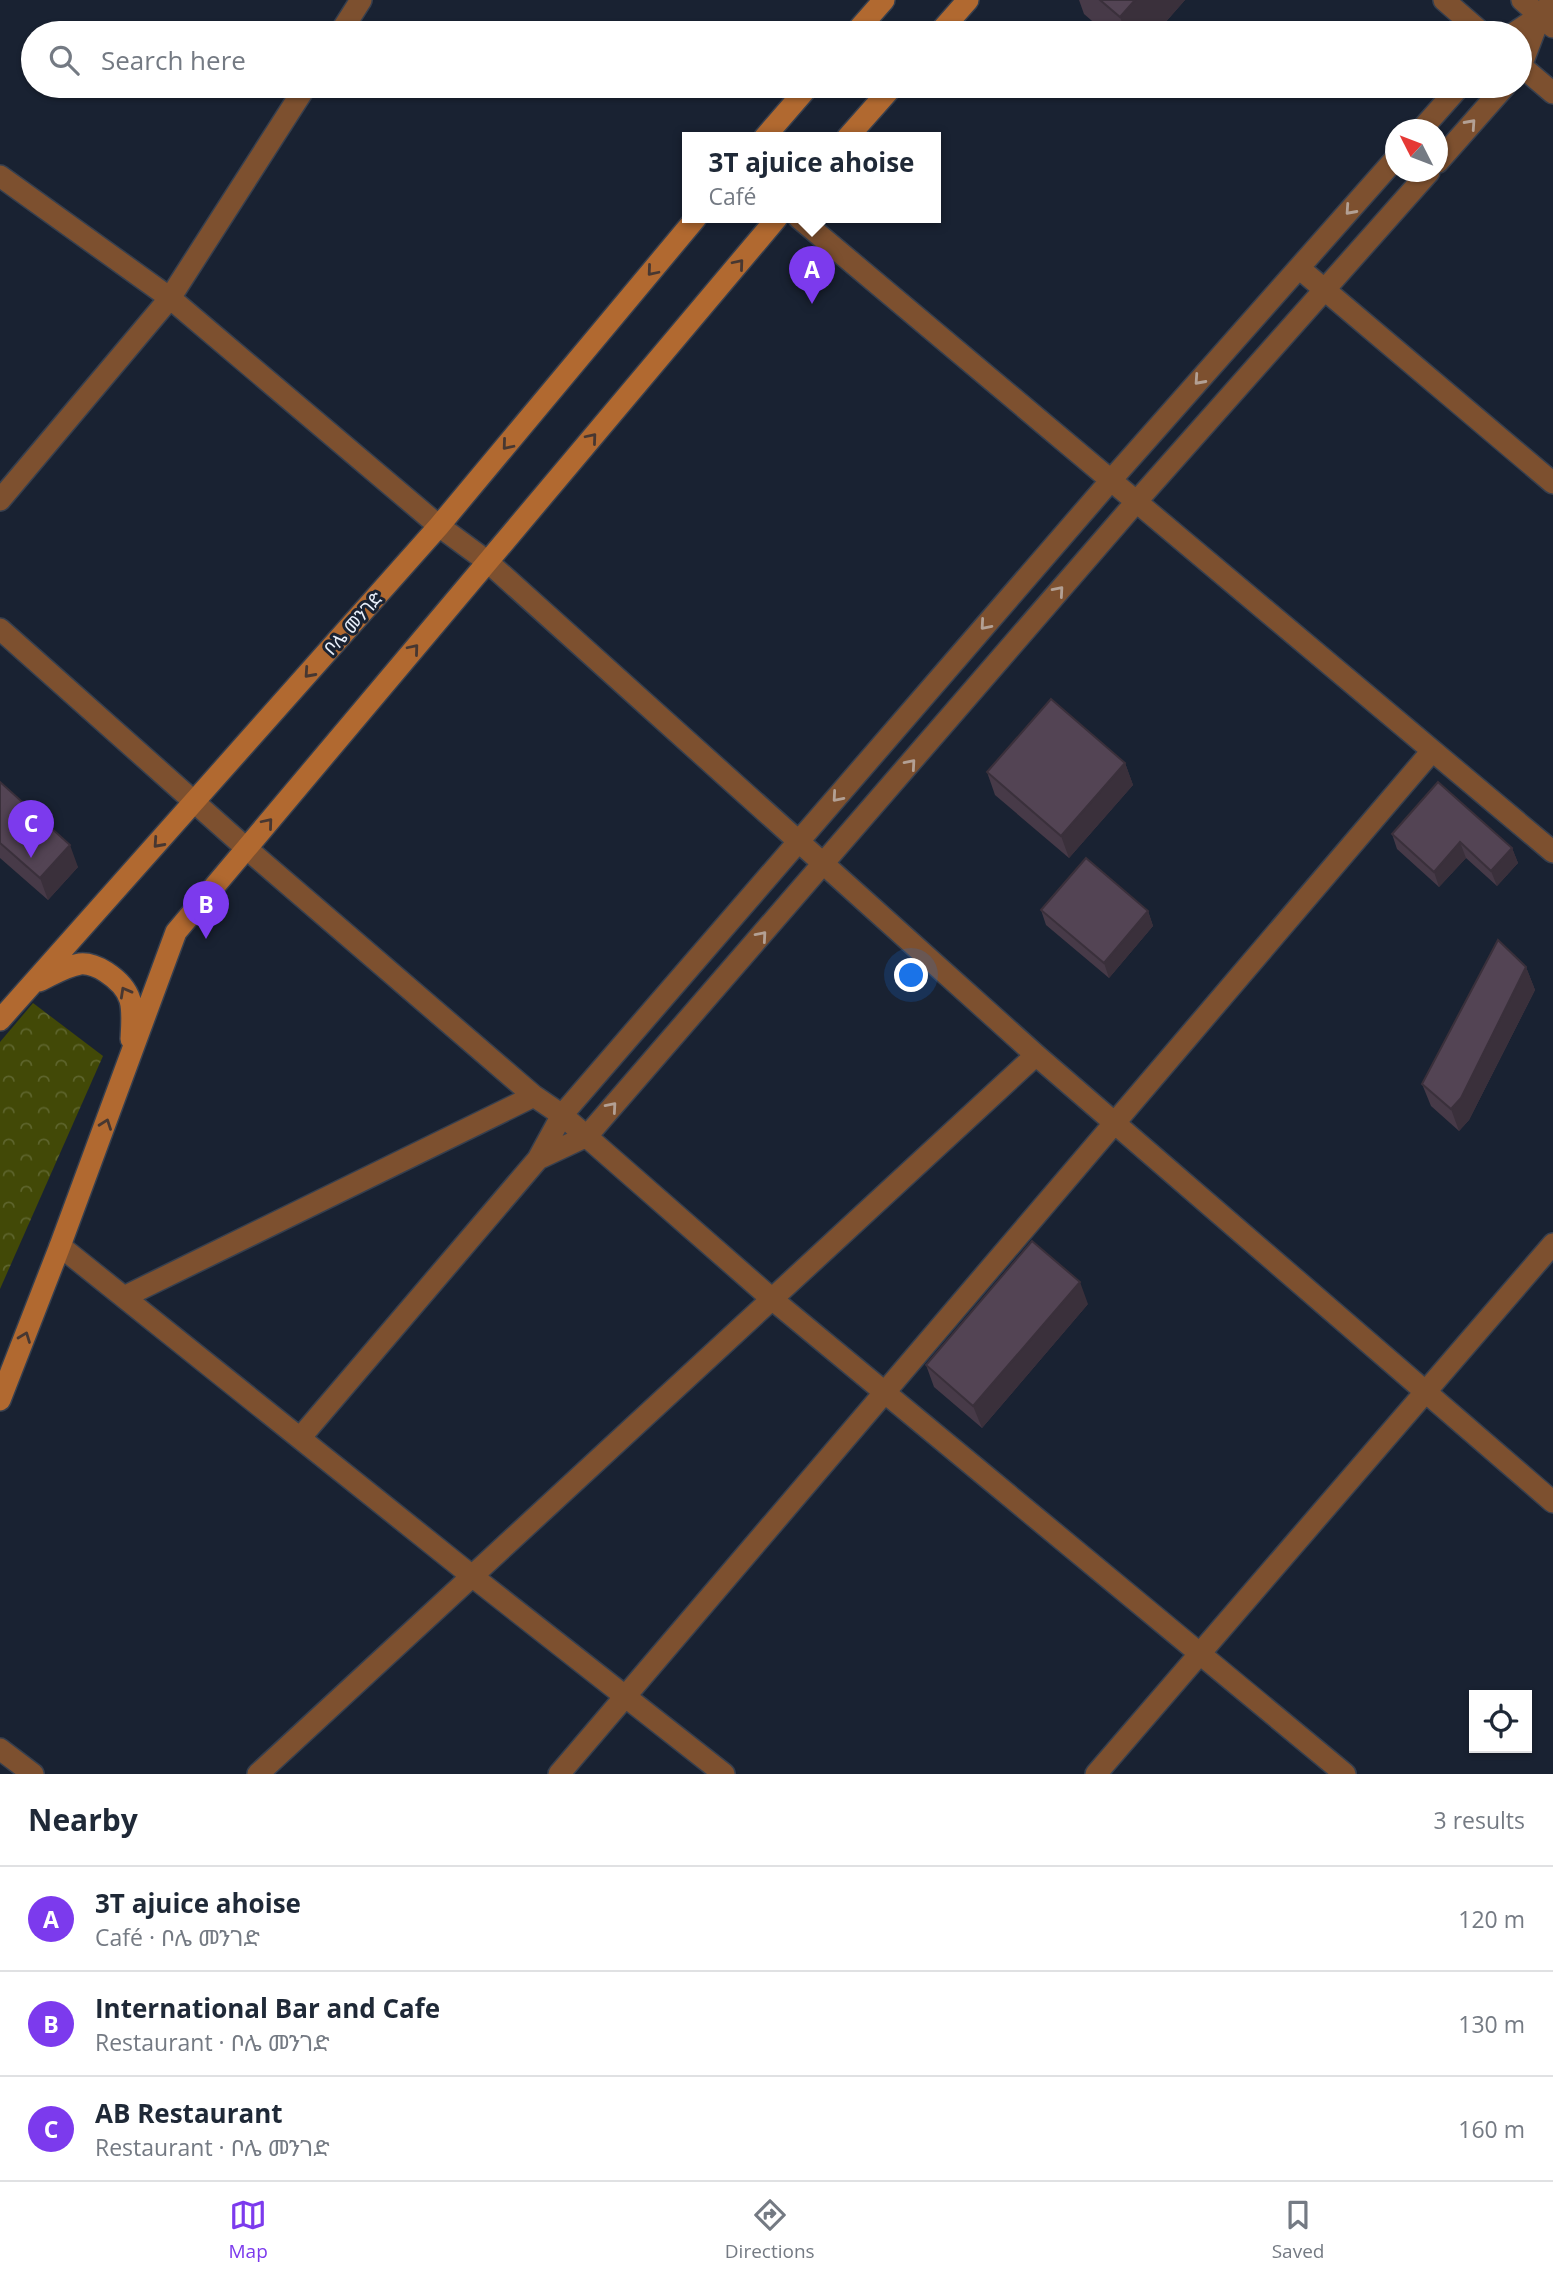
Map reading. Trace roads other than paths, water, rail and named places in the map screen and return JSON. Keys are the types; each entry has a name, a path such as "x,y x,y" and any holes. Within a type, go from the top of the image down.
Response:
{"main road":[{"path":"866,21 884,0"},
{"path":"950,21 968,0"},
{"path":"769,132 799,98"},
{"path":"852,132 882,98"},
{"name":"ቦሌ መንገድ","path":"0,1020 439,526 692,223"},
{"path":"0,1400 60,1247 176,932 773,223"},
{"path":"32,984 68,967 82,964 95,965 110,975 123,985 130,996 130,1059"}],"street":[{"path":"348,21 361,0"},
{"path":"1444,0 1468,21"},
{"path":"1522,0 1548,14"},
{"path":"1532,23 1548,14"},
{"path":"1532,44 1548,14"},
{"path":"1532,76 1553,93"},
{"path":"0,500 170,298 298,98"},
{"path":"1431,119 1449,98"},
{"path":"1448,150 1494,98"},
{"path":"300,1438 538,1159 562,1115 1112,479 1385,169"},
{"path":"0,176 170,298 439,526 488,562 1036,1055 1553,1502"},
{"path":"538,1159 587,1136 1137,500 1420,182"},
{"path":"805,223 1553,852"},
{"path":"1299,268 1553,483"},
{"path":"0,629 246,848 534,1096 587,1136 772,1299 1345,1774"},
{"path":"559,1774 1433,751"},
{"path":"258,1774 1036,1055"},
{"path":"124,1297 534,1096"},
{"path":"1096,1774 1553,1244"},
{"path":"60,1247 724,1774"},
{"path":"0,1749 33,1774"}],"place":[{"name":"3T ajuice ahoise","path":"812,304"},
{"name":"AB Restaurant","path":"31,858"},
{"name":"International Bar and Cafe","path":"206,939"}]}
